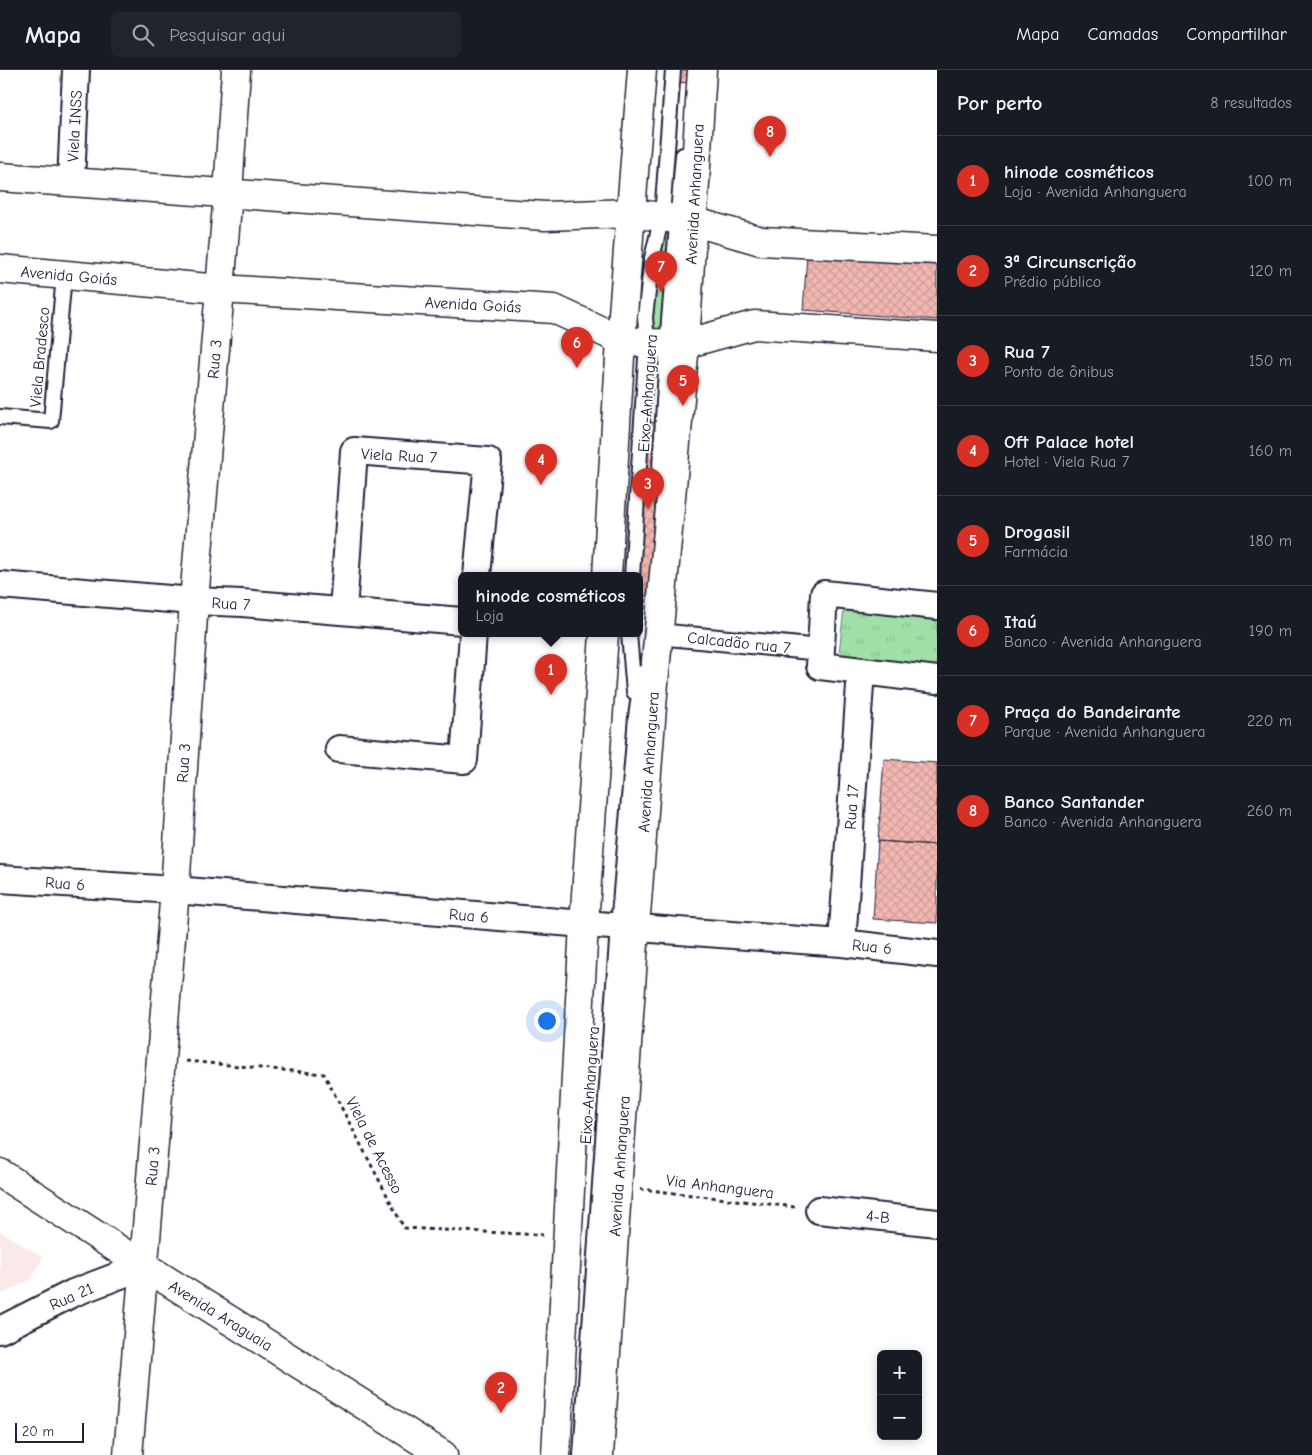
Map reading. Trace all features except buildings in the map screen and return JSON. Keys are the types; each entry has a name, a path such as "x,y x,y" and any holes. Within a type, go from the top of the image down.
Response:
{"main road":[{"name":"Rua 3","path":"128,1455 161,1058 194,601 228,193 236,70"},
{"name":"Avenida Anhanguera","path":"599,1455 617,1187 626,927 658,634 655,343 631,213 642,70"},
{"name":"Avenida Anhanguera","path":"608,572 655,343 678,219 702,70"},
{"path":"0,177 544,216 631,213 678,219 761,241 937,250"},
{"name":"Avenida Goiás","path":"0,269 220,289 554,309 655,343"},
{"path":"655,343 754,324 937,337"},
{"path":"556,1455 584,924 604,637"},
{"name":"Avenida Araguaia","path":"0,1173 443,1455"}],"street":[{"name":"Viela INSS","path":"71,182 76,70"},
{"name":"Viela Rua 7","path":"343,611 354,451 488,461 477,572"},
{"name":"Rua 7","path":"0,585 458,621"},
{"path":"937,606 824,594 820,650 820,666 937,680"},
{"name":"Calcadão rua 7","path":"658,634 820,650"},
{"path":"339,749 464,760 472,637"},
{"name":"Rua 17","path":"842,943 861,670"},
{"name":"Rua 6","path":"0,879 174,890 842,943 937,954"},
{"name":"4-B","path":"819,1210 937,1222"},
{"name":"Rua 21","path":"0,1330 73,1292 144,1266"}],"lane":[{"name":"Eixo-Anhanguera","path":"673,70 678,219"},
{"name":"Eixo-Anhanguera","path":"581,1455 626,927 636,717 650,615 655,343 645,317 652,258 678,219 690,70"},
{"name":"Viela Bradesco","path":"0,417 51,422 64,275"},
{"name":"Eixo-Anhanguera","path":"632,572 655,343"},
{"name":"Eixo-Anhanguera","path":"629,637 636,717"}],"path":[{"name":"Viela de Acesso","path":"161,1058 324,1074 404,1228 568,1236"},
{"name":"Via Anhanguera","path":"617,1187 819,1210"}],"shaded area":[{"path":"0,1231 43,1258 30,1280 0,1295"}],"green space":[{"path":"664,231 673,264 666,321 656,338 648,320"},
{"path":"844,608 937,619 937,673 838,662"}],"place":[{"name":"Banco Santander","path":"770,157"},
{"name":"Praça do Bandeirante","path":"661,292"},
{"name":"Itaú","path":"577,368"},
{"name":"Drogasil","path":"683,406"},
{"name":"Oft Palace hotel","path":"541,485"},
{"name":"Rua 7","path":"648,509"},
{"name":"hinode cosméticos","path":"551,695"},
{"name":"3ª Circunscrição","path":"501,1413"}]}
